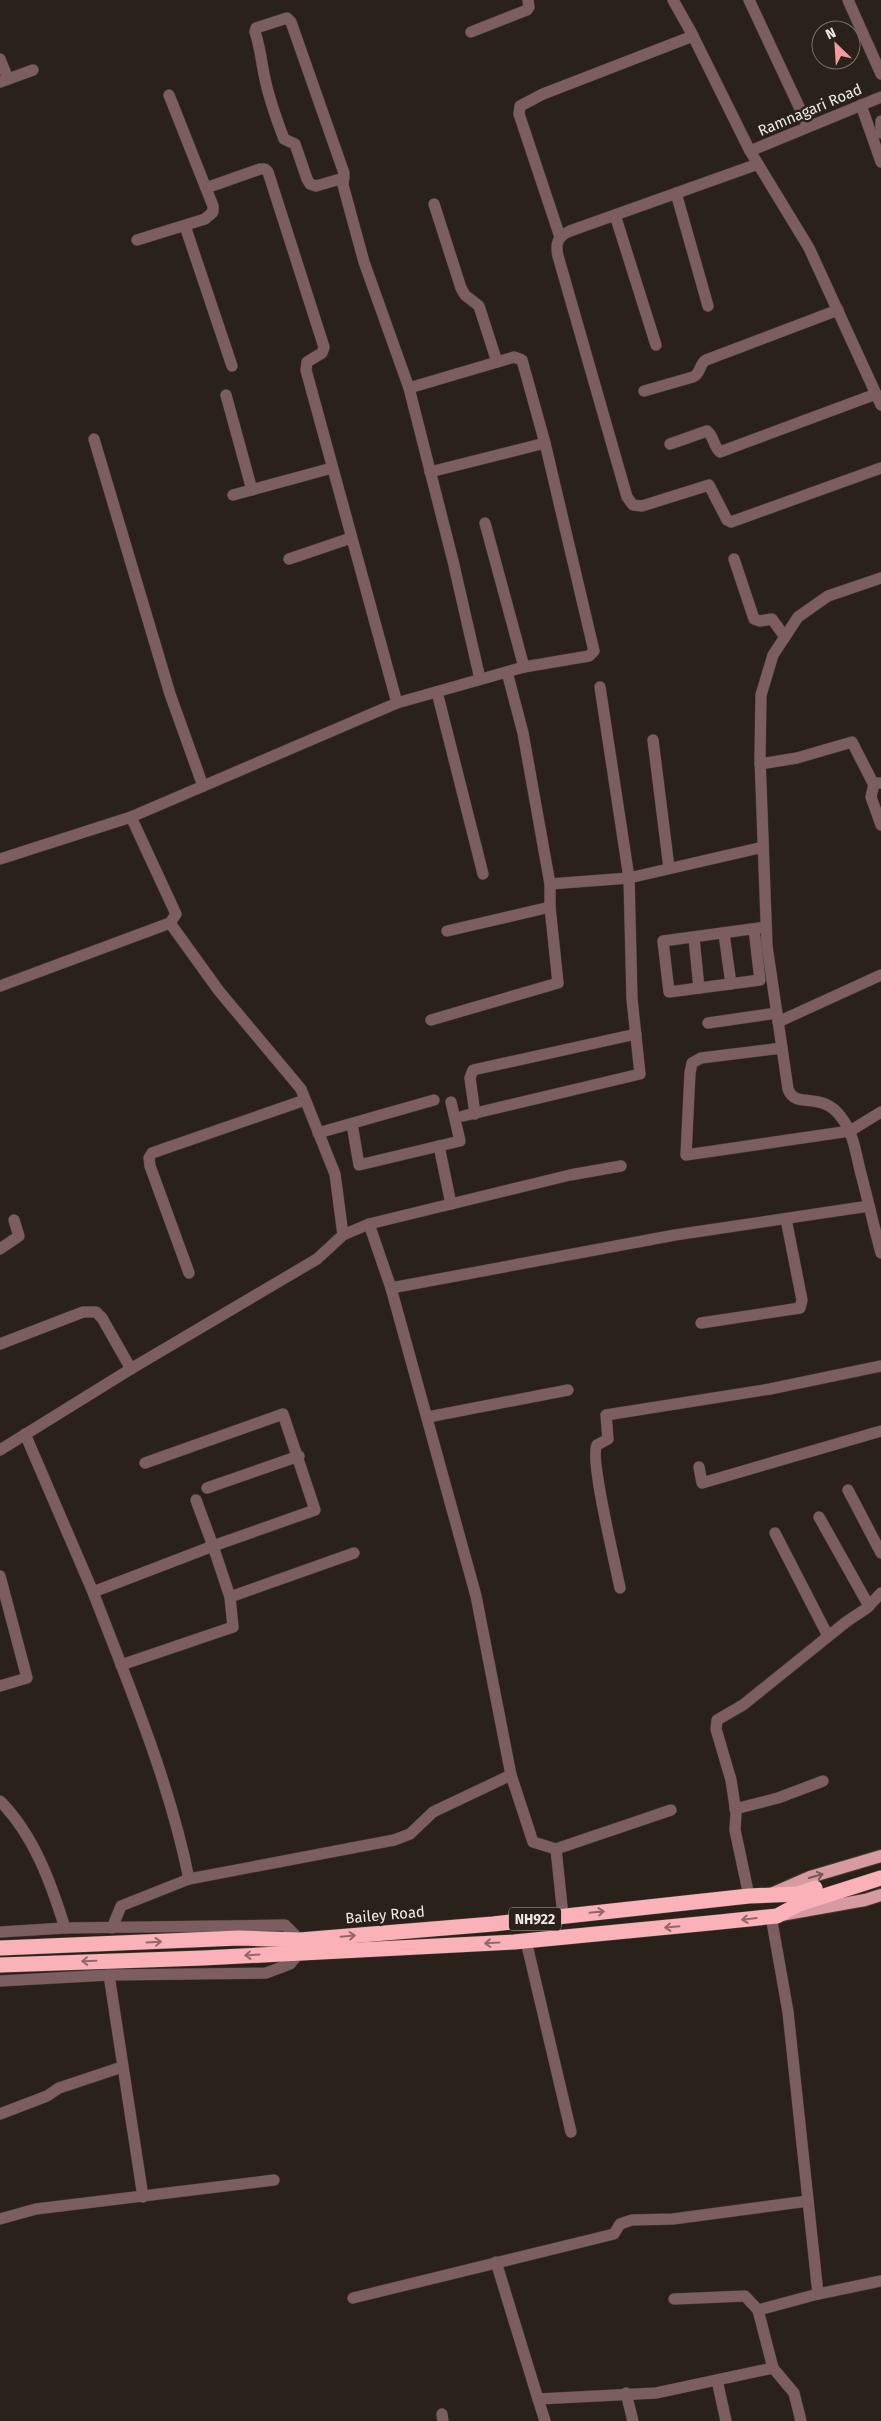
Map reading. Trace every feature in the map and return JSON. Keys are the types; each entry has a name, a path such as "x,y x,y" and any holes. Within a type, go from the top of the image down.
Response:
{"highway":[{"name":"NH922","path":"771,1894 797,1894 881,1869"},
{"name":"NH922","path":"0,1965 204,1958 300,1946 526,1941 774,1916 799,1904 881,1878"},
{"name":"Bailey Road","path":"0,1948 239,1938 300,1946 771,1894"}],"main road":[{"path":"771,1894 810,1877 881,1856"},
{"path":"774,1916 829,1907 881,1895"}],"street":[{"path":"471,32 527,10 530,7 528,0"},
{"path":"672,0 693,36 750,151 809,248 881,405"},
{"path":"749,0 808,126"},
{"path":"848,0 881,74"},
{"path":"344,178 316,186 310,184 307,179 295,144 284,138 272,105 264,75 259,43 254,32 256,28 287,18 291,22 344,173 344,178 343,185 364,262 409,388 480,679"},
{"path":"560,237 519,114 520,106 543,94 693,36"},
{"path":"0,59 4,80 33,70"},
{"path":"137,240 185,226 212,215 213,206 169,95"},
{"name":"Ramnagari Road","path":"750,151 881,97"},
{"path":"861,105 881,162"},
{"path":"881,121 881,133"},
{"path":"758,164 570,230 560,237 557,242 558,256 627,497 633,505 642,506 709,485 726,520 731,522 881,468"},
{"path":"206,188 260,169 265,169 268,172 324,347 322,353 309,361 306,367 397,703"},
{"path":"676,193 708,306"},
{"path":"434,204 463,293 479,306 498,362"},
{"path":"615,215 656,345"},
{"path":"185,226 232,366"},
{"path":"644,391 693,377 698,374 706,360 838,310"},
{"path":"0,858 131,817 397,703 524,667 589,656 594,651 546,443 522,360 516,356 409,388"},
{"path":"670,444 707,431 711,434 716,449 720,452 876,394"},
{"path":"226,395 252,490"},
{"path":"94,439 170,694 203,786"},
{"path":"430,472 546,443"},
{"path":"233,495 332,468"},
{"path":"486,523 524,667"},
{"path":"289,559 351,538"},
{"path":"734,559 754,619 760,621 770,618 774,620 785,637"},
{"path":"881,578 828,596 798,617 773,655 761,695 760,764 766,927 777,1017 790,1094 797,1100 816,1100 834,1107 850,1131 881,1253"},
{"path":"431,1020 558,983 550,907 550,884 523,733 507,672"},
{"path":"463,1116 640,1074 632,999 629,878 600,687"},
{"path":"437,692 483,874"},
{"path":"653,740 669,868"},
{"path":"760,764 797,758 852,742 878,783 871,797 881,825"},
{"path":"0,986 170,923 176,914 131,817"},
{"path":"550,884 629,878 763,847"},
{"path":"447,931 550,907"},
{"path":"170,923 219,991 301,1089 334,1174 343,1235"},
{"path":"754,929 760,980 669,992 663,942 766,927"},
{"path":"724,934 731,984"},
{"path":"694,938 699,988"},
{"path":"708,1023 777,1017 881,975"},
{"path":"475,1114 470,1075 473,1070 636,1034"},
{"path":"782,1048 701,1058 692,1063 686,1154 850,1131 881,1112"},
{"path":"189,1273 150,1166 149,1158 152,1153 305,1100"},
{"path":"318,1133 434,1100"},
{"path":"352,1124 359,1165 460,1141 451,1102"},
{"path":"439,1146 451,1204"},
{"path":"0,1450 131,1369 317,1259 343,1235 369,1224 570,1175 621,1166"},
{"path":"391,1288 675,1235 869,1206"},
{"path":"701,1323 800,1308 802,1300 786,1219"},
{"path":"0,1249 19,1236 14,1220"},
{"path":"369,1224 391,1288 476,1596 511,1776 533,1842 556,1850 671,1810"},
{"path":"0,1344 83,1312 92,1311 102,1318 131,1369"},
{"path":"620,1588 594,1450 596,1445 608,1439 606,1415 770,1389 881,1366"},
{"path":"428,1417 568,1390"},
{"path":"93,1592 213,1546 315,1510 299,1456 283,1414 145,1463"},
{"path":"699,1466 702,1483 881,1431"},
{"path":"25,1434 93,1592 157,1758 180,1832 189,1879"},
{"path":"207,1488 299,1456"},
{"path":"848,1490 881,1553"},
{"path":"121,1665 233,1627 230,1596 196,1500"},
{"path":"819,1517 869,1606"},
{"path":"775,1533 828,1636"},
{"path":"230,1596 354,1553"},
{"path":"0,1576 27,1678 0,1686"},
{"path":"749,1896 735,1830 735,1810 731,1780 715,1726 717,1720 743,1704 869,1606 881,1593"},
{"path":"112,1928 121,1906 189,1879 394,1840 410,1834 433,1812 511,1776"},
{"path":"735,1810 778,1798 823,1781"},
{"path":"0,1801 14,1815 50,1880 65,1928"},
{"path":"556,1850 563,1916"},
{"path":"774,1916 788,2012 818,2294"},
{"path":"0,1932 65,1928 285,1925 300,1946 290,1964 266,1973 109,1975 0,1981"},
{"path":"526,1941 571,2132"},
{"path":"109,1975 143,2197"},
{"path":"0,2114 47,2096 59,2088 122,2067"},
{"path":"0,2219 36,2209 274,2180"},
{"path":"353,2298 614,2234 620,2224 632,2220 673,2219 808,2201"},
{"path":"496,2262 545,2421"},
{"path":"758,2310 818,2294 881,2281"},
{"path":"674,2299 745,2296 758,2310 772,2368 794,2393 801,2421"},
{"path":"538,2399 626,2393 656,2393 772,2368"},
{"path":"717,2380 726,2421"},
{"path":"626,2393 633,2421"}]}
